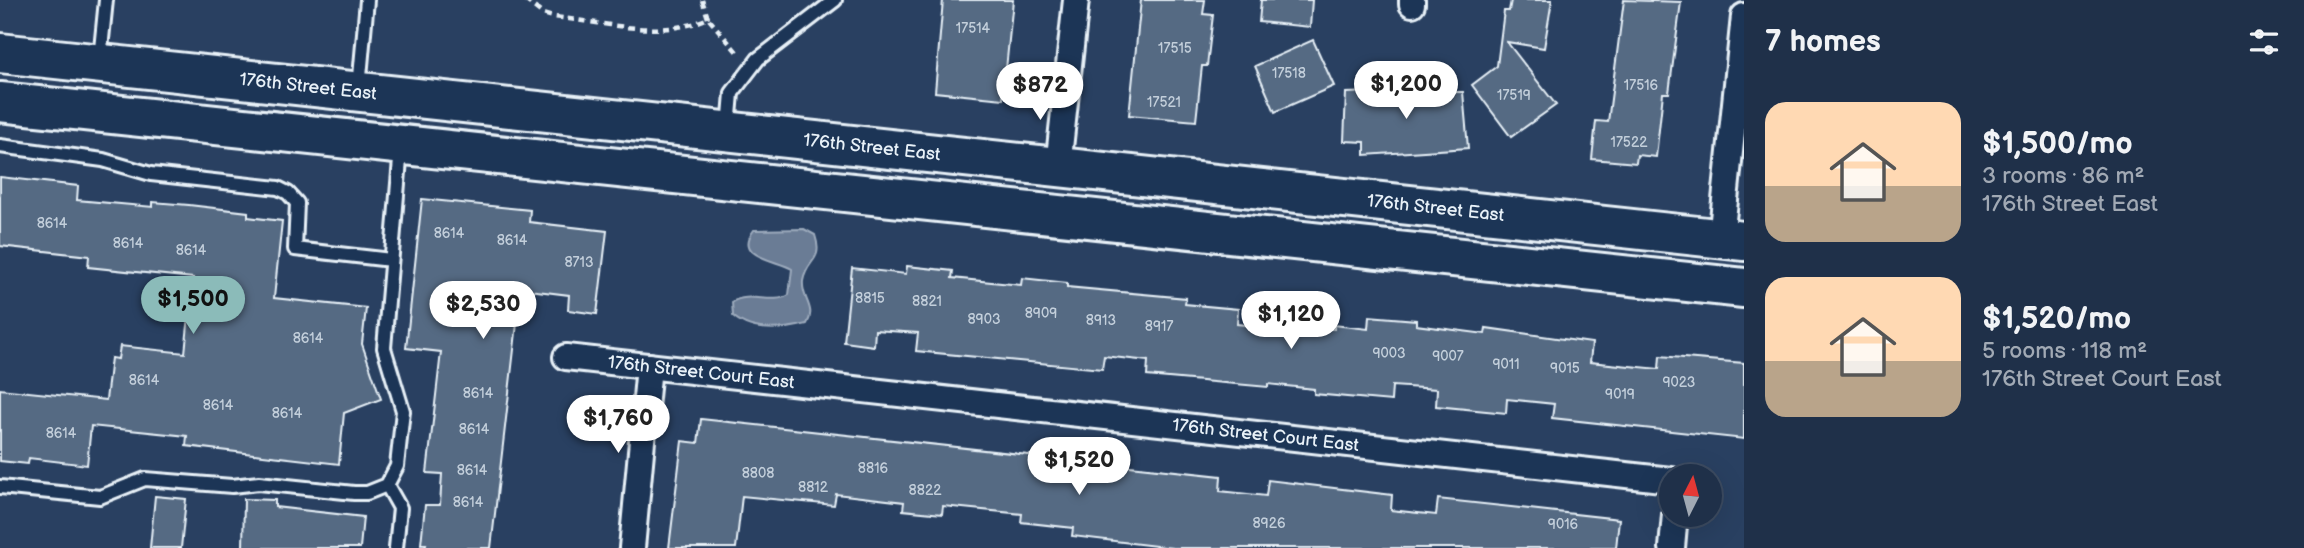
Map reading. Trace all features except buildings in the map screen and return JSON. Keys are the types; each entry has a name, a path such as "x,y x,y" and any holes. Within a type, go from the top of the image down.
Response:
{"main road":[{"name":"176th Street East","path":"0,53 1732,240"},
{"path":"0,102 1744,288"},
{"path":"688,174 696,158 710,152 945,174 978,174 1051,166"},
{"path":"1273,237 1414,230 1702,258 1732,240"}],"street":[{"path":"1051,166 1076,0"},
{"path":"1732,240 1744,16"},
{"name":"176th Street Court East","path":"566,357 1659,479"},
{"path":"632,548 649,366"},
{"path":"1672,548 1674,527"}],"lane":[{"path":"100,64 106,0"},
{"path":"359,92 367,0"},
{"path":"728,132 732,93 758,59 835,0"},
{"path":"0,487 100,497 145,479 232,486 259,483 354,494 367,494 387,485 397,466 403,411 384,348 401,144"},
{"path":"0,146 103,160 151,174 278,188 288,192 297,203 295,249 391,260"},
{"path":"387,485 400,509 396,548"}],"path":[{"path":"525,0 543,14 553,17 667,30 692,25 708,18"},
{"path":"702,0 708,18 737,52 729,62"}],"water":[{"path":"804,229 815,235 817,244 816,255 803,281 810,308 807,324 778,329 758,328 733,316 732,302 739,299 775,299 789,295 792,269 753,252 749,239 754,230"}]}
